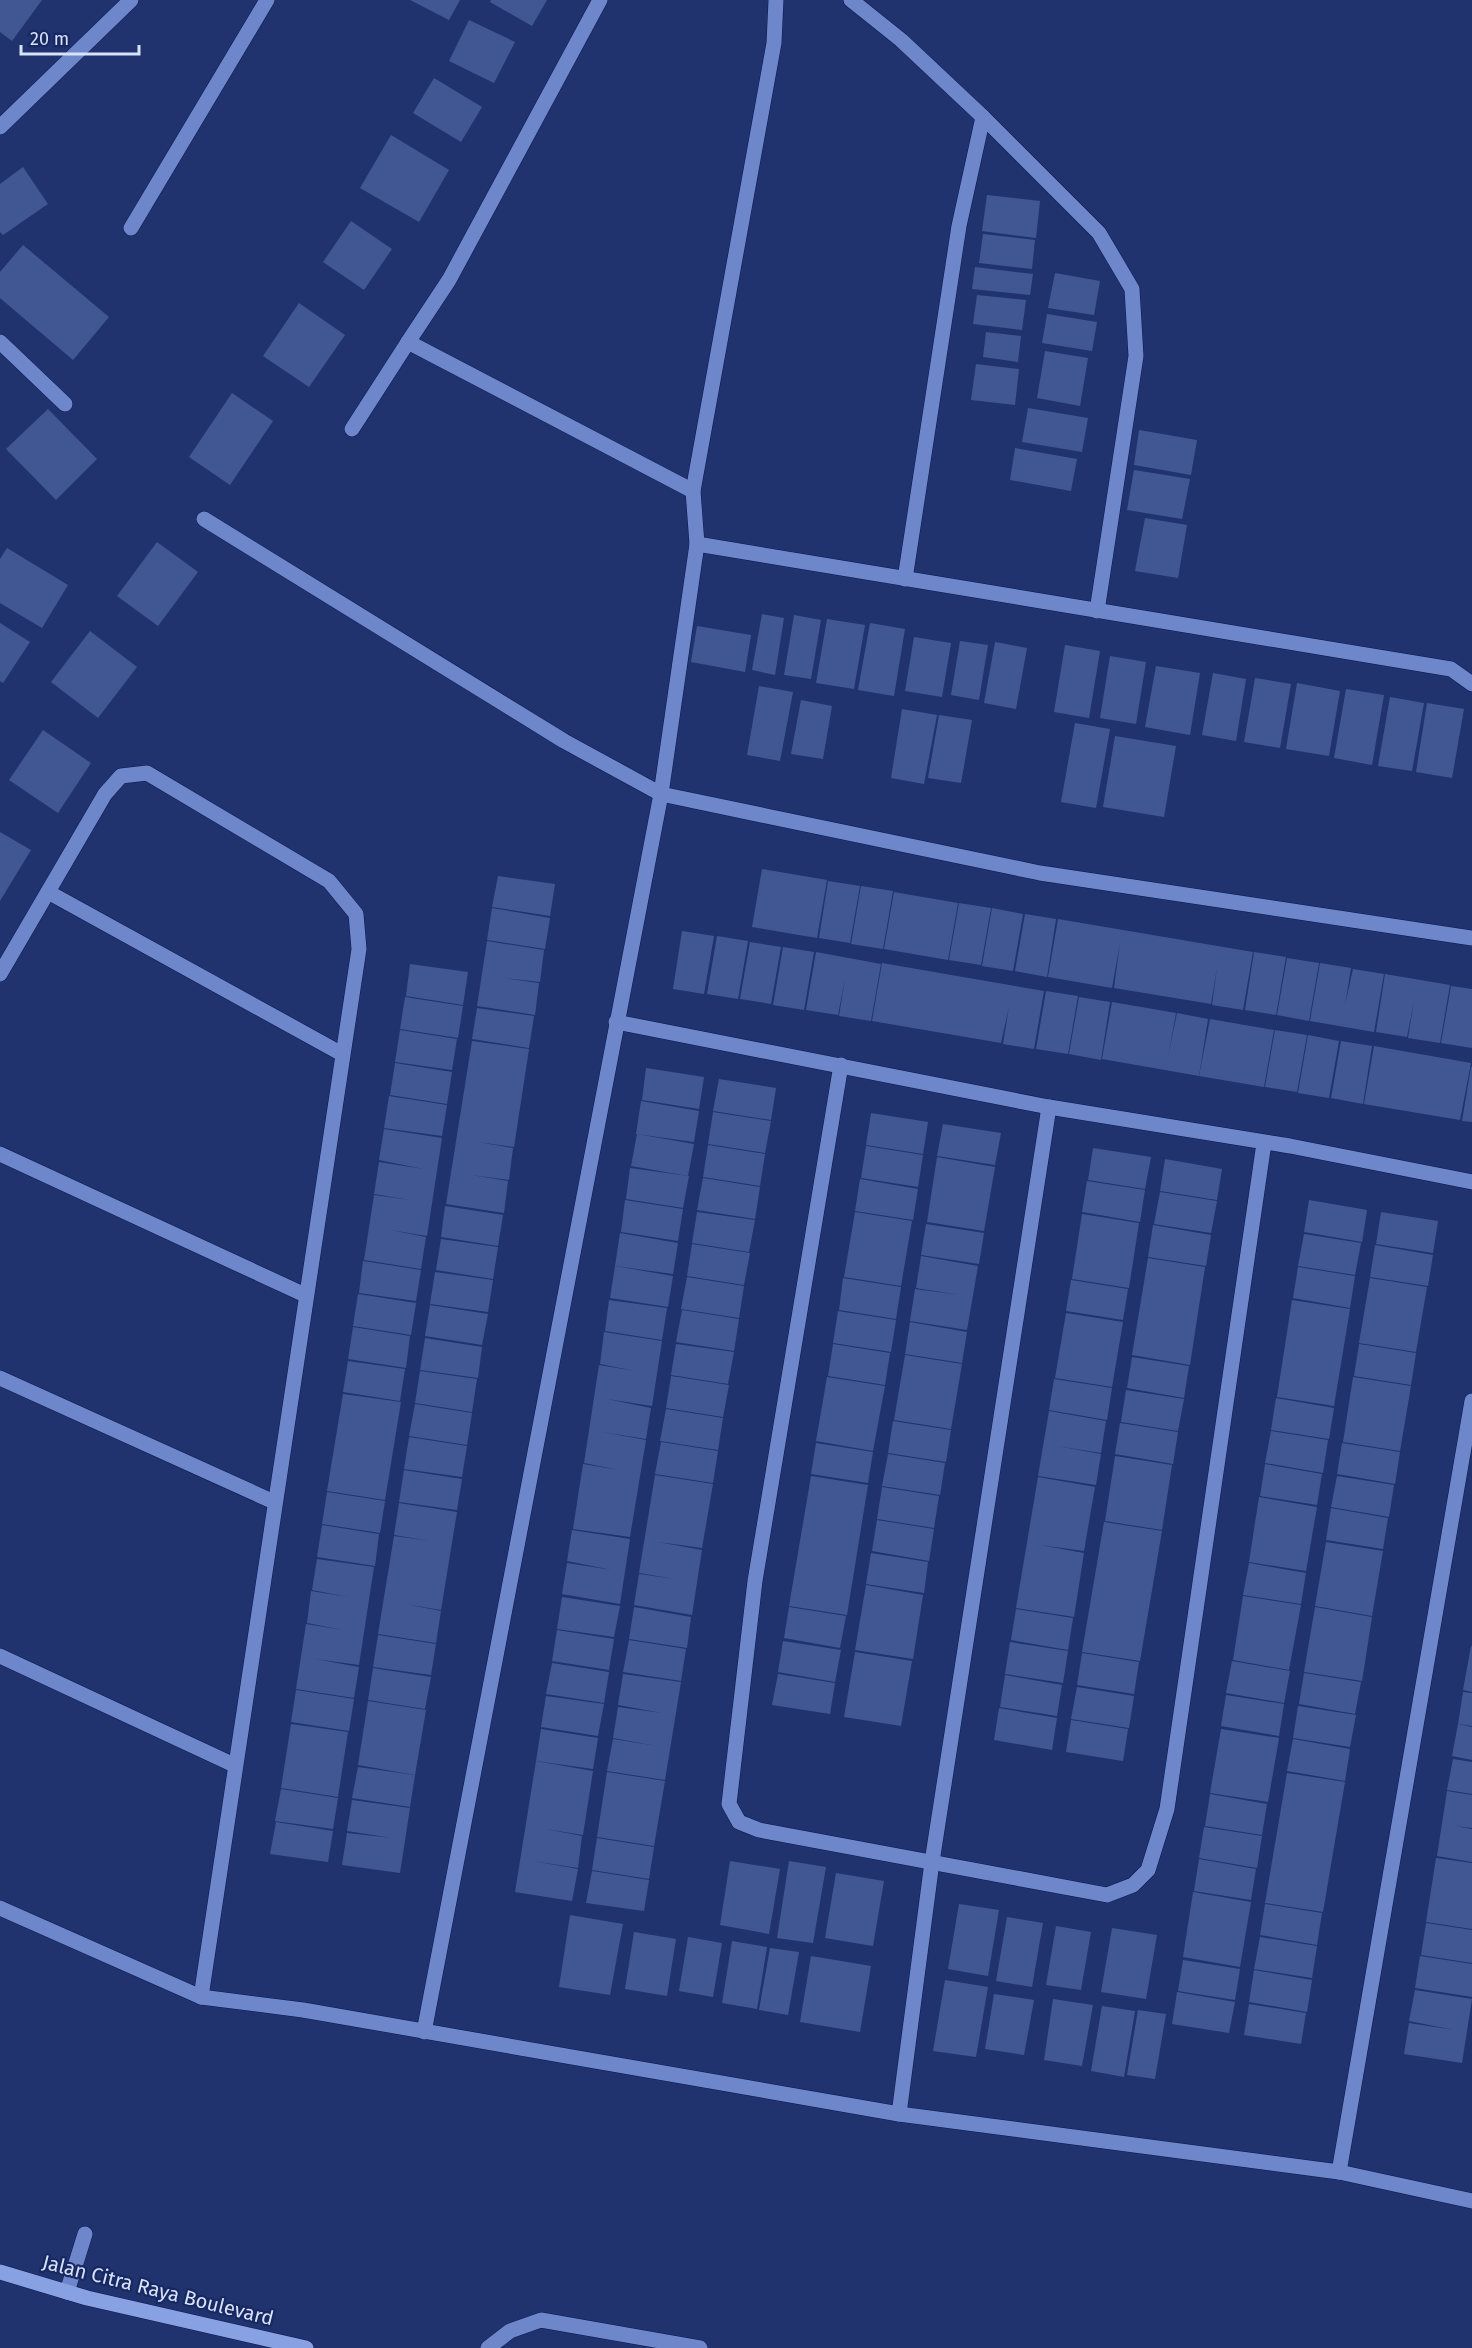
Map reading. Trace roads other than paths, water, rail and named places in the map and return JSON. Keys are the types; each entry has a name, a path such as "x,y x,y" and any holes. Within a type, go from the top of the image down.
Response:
{"main road":[{"name":"Jalan Citra Raya Boulevard","path":"0,2272 67,2292 306,2348"}],"street":[{"path":"0,127 131,0"},
{"path":"131,228 267,0"},
{"path":"352,429 449,280 600,0"},
{"path":"424,2032 661,794 698,544 693,491 774,43 776,0"},
{"path":"851,0 902,40 1099,233 1132,289 1136,356 1096,611"},
{"path":"904,579 959,226 983,117"},
{"path":"0,342 65,404"},
{"path":"408,342 693,491"},
{"path":"204,519 564,741 661,794 1040,873 1472,938"},
{"path":"698,544 1451,669 1472,684"},
{"path":"0,974 105,794 121,776 147,773 328,880 356,914 358,949 201,1997"},
{"path":"48,892 342,1054"},
{"path":"616,1022 1049,1107 1264,1143 1472,1182"},
{"path":"840,1065 755,1581 729,1804 739,1822 759,1830 1107,1895 1133,1885 1148,1870 1167,1809 1264,1143"},
{"path":"899,2114 932,1862 1049,1107"},
{"path":"0,1154 305,1295"},
{"path":"0,1378 274,1502"},
{"path":"1340,2172 1472,1401"},
{"path":"0,1656 234,1765"},
{"path":"0,1908 201,1997 303,2010 899,2114 1340,2172 1472,2200"},
{"path":"67,2292 85,2234"},
{"path":"488,2348 510,2331 541,2320 700,2348"}]}
